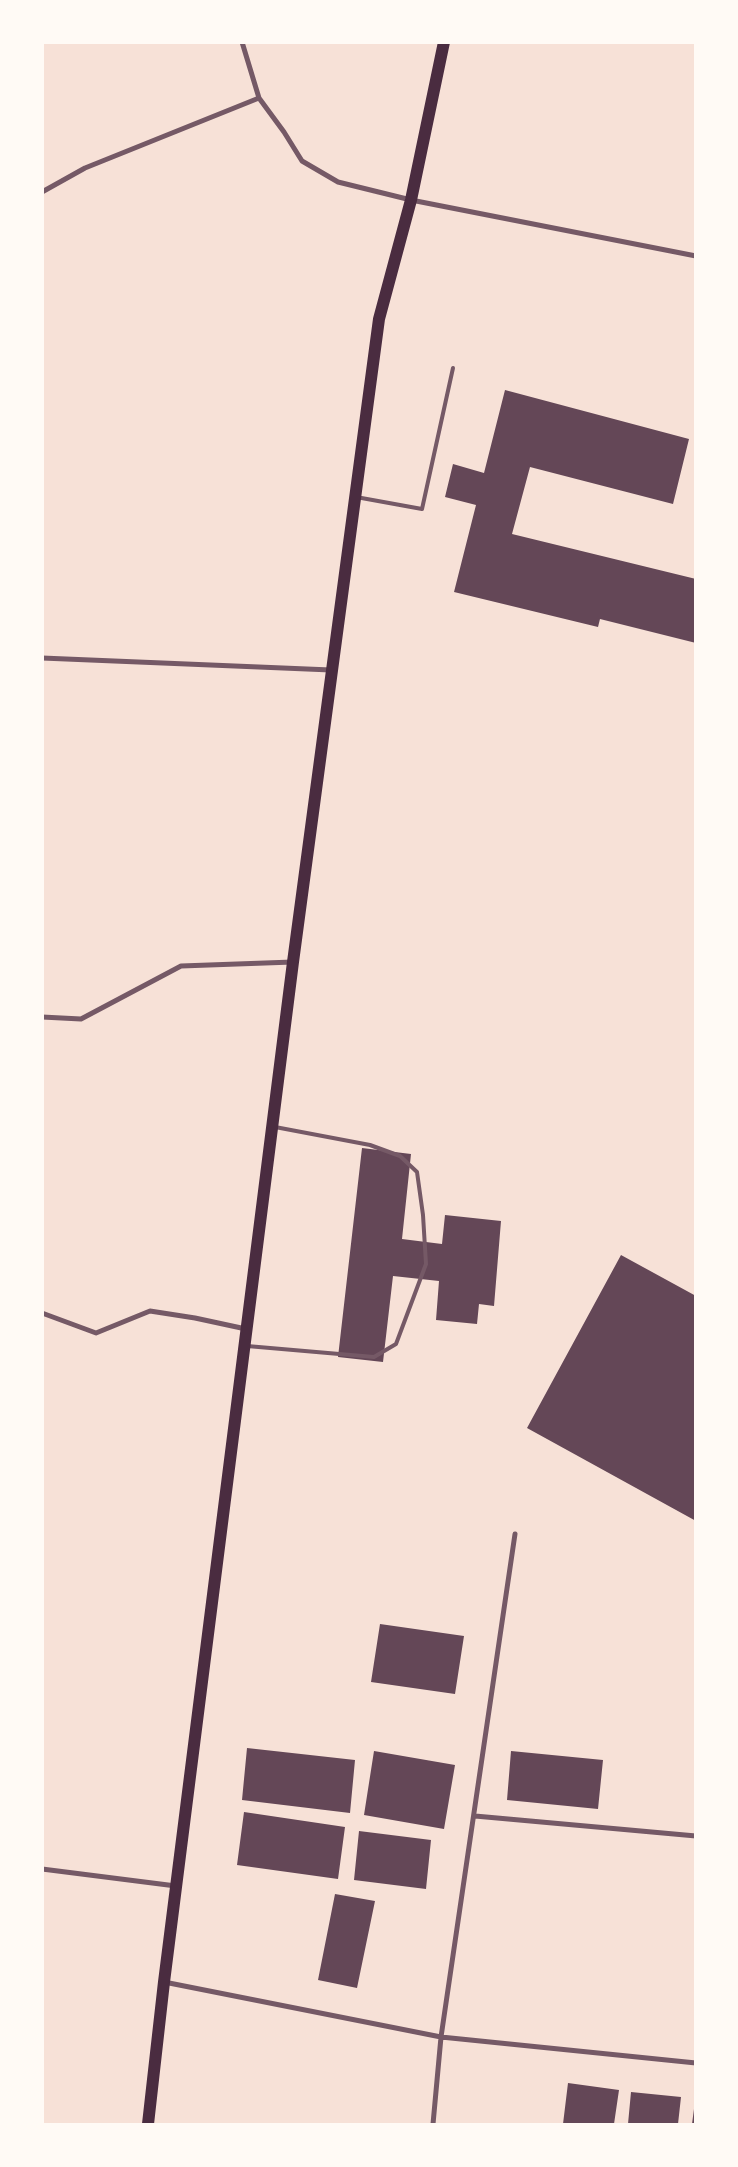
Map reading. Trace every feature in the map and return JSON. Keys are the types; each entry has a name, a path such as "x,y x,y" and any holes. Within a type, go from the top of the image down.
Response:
{"main road":[{"path":"148,2124 164,1982 293,962 380,319 411,200 444,42"}],"street":[{"path":"242,42 259,98 302,161 338,182 411,200 696,256"},
{"path":"42,192 85,168 259,98"},
{"path":"42,658 331,670"},
{"path":"42,1018 81,1019 182,966 293,962"},
{"path":"42,1313 96,1333 150,1311 195,1318 246,1330"},
{"path":"433,2124 441,2037 515,1534"},
{"path":"475,1816 696,1836"},
{"path":"42,1869 176,1886"},
{"path":"164,1982 441,2037 696,2063"}],"lane":[{"path":"355,497 422,509 453,368"},
{"path":"245,1346 374,1357 396,1344 426,1264 423,1215 417,1172 400,1156 370,1145 272,1126"}],"building":[{"path":"505,390 689,439 673,504 530,467 512,534 696,579 696,643 600,619 598,627 454,592 476,505 445,497 453,464 484,473"},
{"path":"362,1148 411,1154 402,1239 442,1244 445,1215 501,1221 494,1306 479,1304 477,1324 436,1320 439,1281 393,1276 383,1362 338,1357"},
{"path":"621,1255 696,1296 696,1521 527,1428"},
{"path":"380,1624 464,1636 455,1694 371,1682"},
{"path":"247,1748 355,1760 350,1813 242,1800"},
{"path":"374,1751 455,1765 444,1829 364,1815"},
{"path":"511,1751 603,1760 598,1809 507,1800"},
{"path":"244,1812 345,1827 338,1879 237,1865"},
{"path":"359,1831 431,1840 426,1889 354,1880"},
{"path":"335,1894 375,1901 357,1988 318,1980"},
{"path":"568,2083 619,2090 614,2124 563,2124"},
{"path":"631,2092 681,2097 678,2124 628,2124"},
{"path":"694,2109 696,2124 692,2124"}]}
